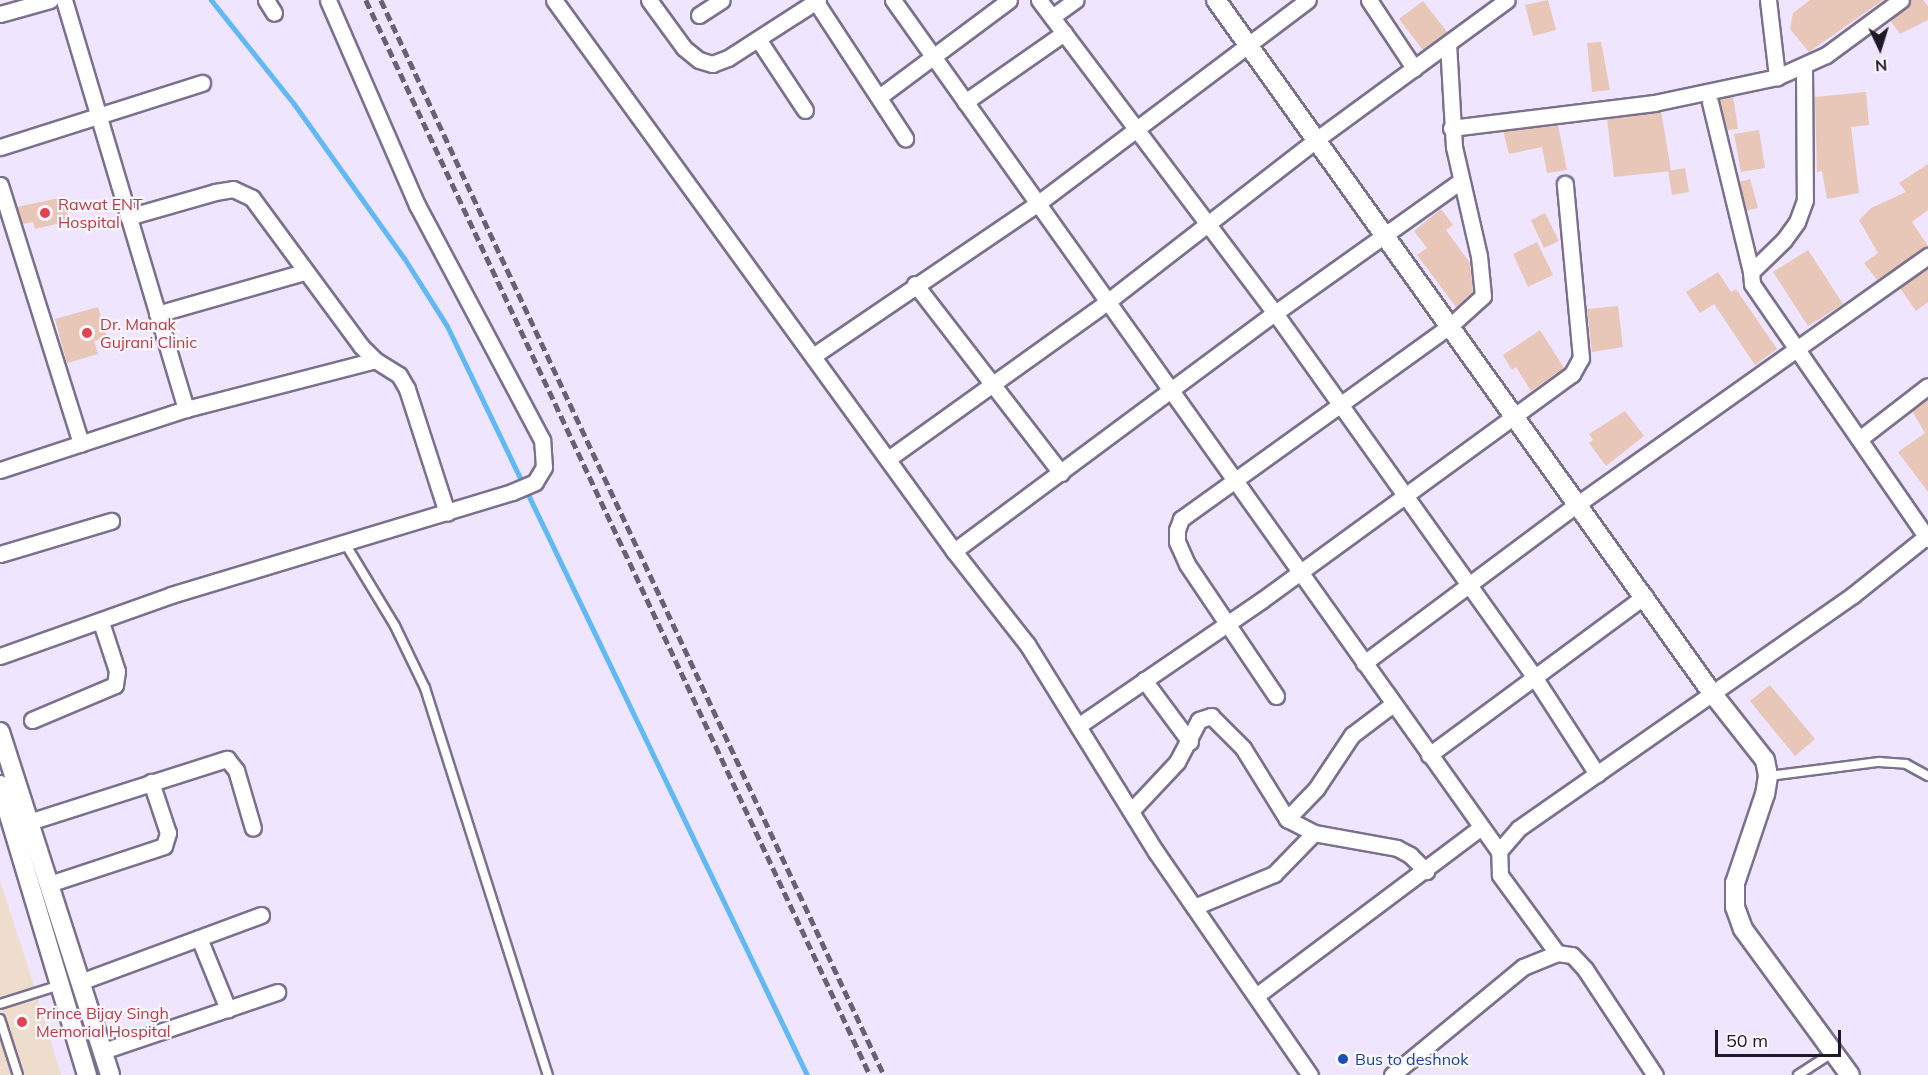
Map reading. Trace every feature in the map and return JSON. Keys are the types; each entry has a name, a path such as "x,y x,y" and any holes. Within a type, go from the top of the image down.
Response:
{"street":[{"path":"0,14 50,0"},
{"path":"64,0 97,118 186,409"},
{"path":"0,656 171,595 346,545 512,492 535,482 544,467 542,440 417,205 328,0"},
{"path":"554,0 954,551 1027,644 1194,907 1310,1075"},
{"path":"649,0 684,48 699,60 711,64 728,58 817,1 905,138"},
{"path":"699,15 722,0"},
{"path":"893,0 1480,828 1499,851 1500,875 1557,953"},
{"path":"879,97 1009,0"},
{"path":"1039,0 1206,226 1275,313 1533,675 1597,774"},
{"path":"1052,17 1075,0"},
{"path":"1216,0 1579,503 1712,693 1765,760 1768,776 1735,883 1735,907 1743,929 1850,1075"},
{"path":"813,356 1037,204 1308,0"},
{"path":"1369,0 1414,68"},
{"path":"888,459 1107,302 1317,139 1507,0"},
{"path":"1768,0 1777,77"},
{"path":"1451,128 1654,102 1777,77 1804,68 1901,0"},
{"path":"965,102 1064,33"},
{"path":"758,39 805,110"},
{"path":"1276,696 1187,564 1177,530 1181,519 1233,479 1476,305 1485,286 1459,182 1451,128 1448,43"},
{"path":"1751,272 1784,240 1797,222 1805,200 1804,68"},
{"path":"0,147 202,83"},
{"path":"1499,851 1519,828 1853,595 1927,537 1862,437 1799,346 1752,284 1710,102"},
{"path":"954,551 1172,393 1275,313 1459,182"},
{"path":"1078,726 1300,573 1572,374 1581,358 1565,184"},
{"path":"0,185 81,444"},
{"path":"128,217 215,192 243,192 252,198 304,272 375,360 399,375 407,389 447,513"},
{"path":"1364,663 1579,503 1928,256"},
{"path":"157,314 304,272"},
{"path":"915,285 1061,473"},
{"path":"0,470 186,409 375,360"},
{"path":"1862,437 1928,386"},
{"path":"0,554 111,521"},
{"path":"1429,755 1533,675 1645,596"},
{"path":"32,720 116,685 117,671 101,621"},
{"path":"1144,680 1190,742"},
{"path":"1287,819 1316,789 1352,735 1393,704"},
{"path":"1131,811 1177,762 1190,742 1199,720 1211,716 1243,748 1287,819 1314,833 1397,849 1410,855 1426,871"},
{"path":"0,732 14,826 49,884 110,1075"},
{"path":"14,826 227,759 236,770 253,828"},
{"path":"49,884 164,846 168,833 151,782"},
{"path":"0,785 87,1075"},
{"path":"1256,996 1426,871 1480,828"},
{"path":"1194,907 1274,874 1314,833"},
{"path":"80,982 261,915"},
{"path":"199,938 228,1009"},
{"path":"1392,1075 1523,968 1539,957 1557,953 1572,955 1585,969 1656,1075"},
{"path":"103,1051 277,992"}],"lane":[{"path":"346,545 395,626 424,688 548,1075"},
{"path":"1768,776 1879,762 1906,764 1928,776"},
{"path":"0,1004 61,985"},
{"path":"0,1019 18,1075"},
{"path":"1798,1075 1833,1052"}],"shaded area":[{"name":"Prince Bijay Singh Memorial Hospital","path":"0,881 29,970 61,1075 0,1075"}],"building":[{"path":"1548,0 1556,30 1533,36 1525,5"},
{"path":"1810,0 1883,0 1809,52 1790,29 1793,13"},
{"path":"1911,0 1923,0 1928,6 1928,20 1900,34 1890,20"},
{"path":"1423,1 1447,32 1423,50 1399,19"},
{"path":"1601,42 1610,90 1592,92 1587,43"},
{"path":"1866,92 1869,125 1851,127 1859,193 1827,199 1822,171 1817,172 1815,97"},
{"path":"1733,96 1738,129 1727,130 1719,99"},
{"path":"1661,111 1671,171 1614,177 1607,119"},
{"path":"1558,125 1567,170 1547,173 1542,147 1509,154 1503,131"},
{"path":"1759,130 1765,168 1741,172 1734,134"},
{"path":"1928,164 1928,210 1912,222 1928,246 1877,280 1864,263 1878,253 1859,220 1871,208 1906,192 1899,183"},
{"path":"1685,168 1689,192 1672,195 1668,171"},
{"path":"1750,179 1758,208 1746,211 1739,182"},
{"path":"64,197 69,221 35,229 33,222 22,224 17,207"},
{"path":"1441,209 1453,225 1446,230 1470,263 1473,292 1456,307 1417,255 1427,248 1414,231"},
{"path":"1545,213 1559,241 1544,248 1531,220"},
{"path":"1537,242 1553,275 1528,287 1513,254"},
{"path":"1808,250 1843,304 1808,326 1773,272"},
{"path":"1928,268 1928,302 1916,311 1900,288"},
{"path":"1718,272 1731,292 1736,289 1777,349 1755,365 1714,304 1700,313 1686,292"},
{"path":"1618,306 1623,347 1592,352 1587,309"},
{"path":"98,307 107,337 94,341 98,354 67,363 55,319"},
{"path":"1540,330 1564,368 1531,391 1516,367 1512,370 1503,355"},
{"path":"1928,398 1928,492 1898,452 1925,433 1912,411"},
{"path":"1625,411 1644,436 1606,466 1589,443 1593,440 1589,434"},
{"path":"1770,685 1815,739 1795,756 1750,701"}],"waterway":[{"path":"211,0 294,104 404,258 447,326 807,1075"}],"railway":[{"path":"366,0 870,1075"},
{"path":"381,0 884,1075"}],"place":[{"name":"Rawat ENT Hospital","path":"45,213"},
{"name":"Dr. Manak Gujrani Clinic","path":"87,333"},
{"name":"Prince Bijay Singh Memorial Hospital","path":"22,1022"},
{"name":"Bus to deshnok","path":"1343,1059"}]}
